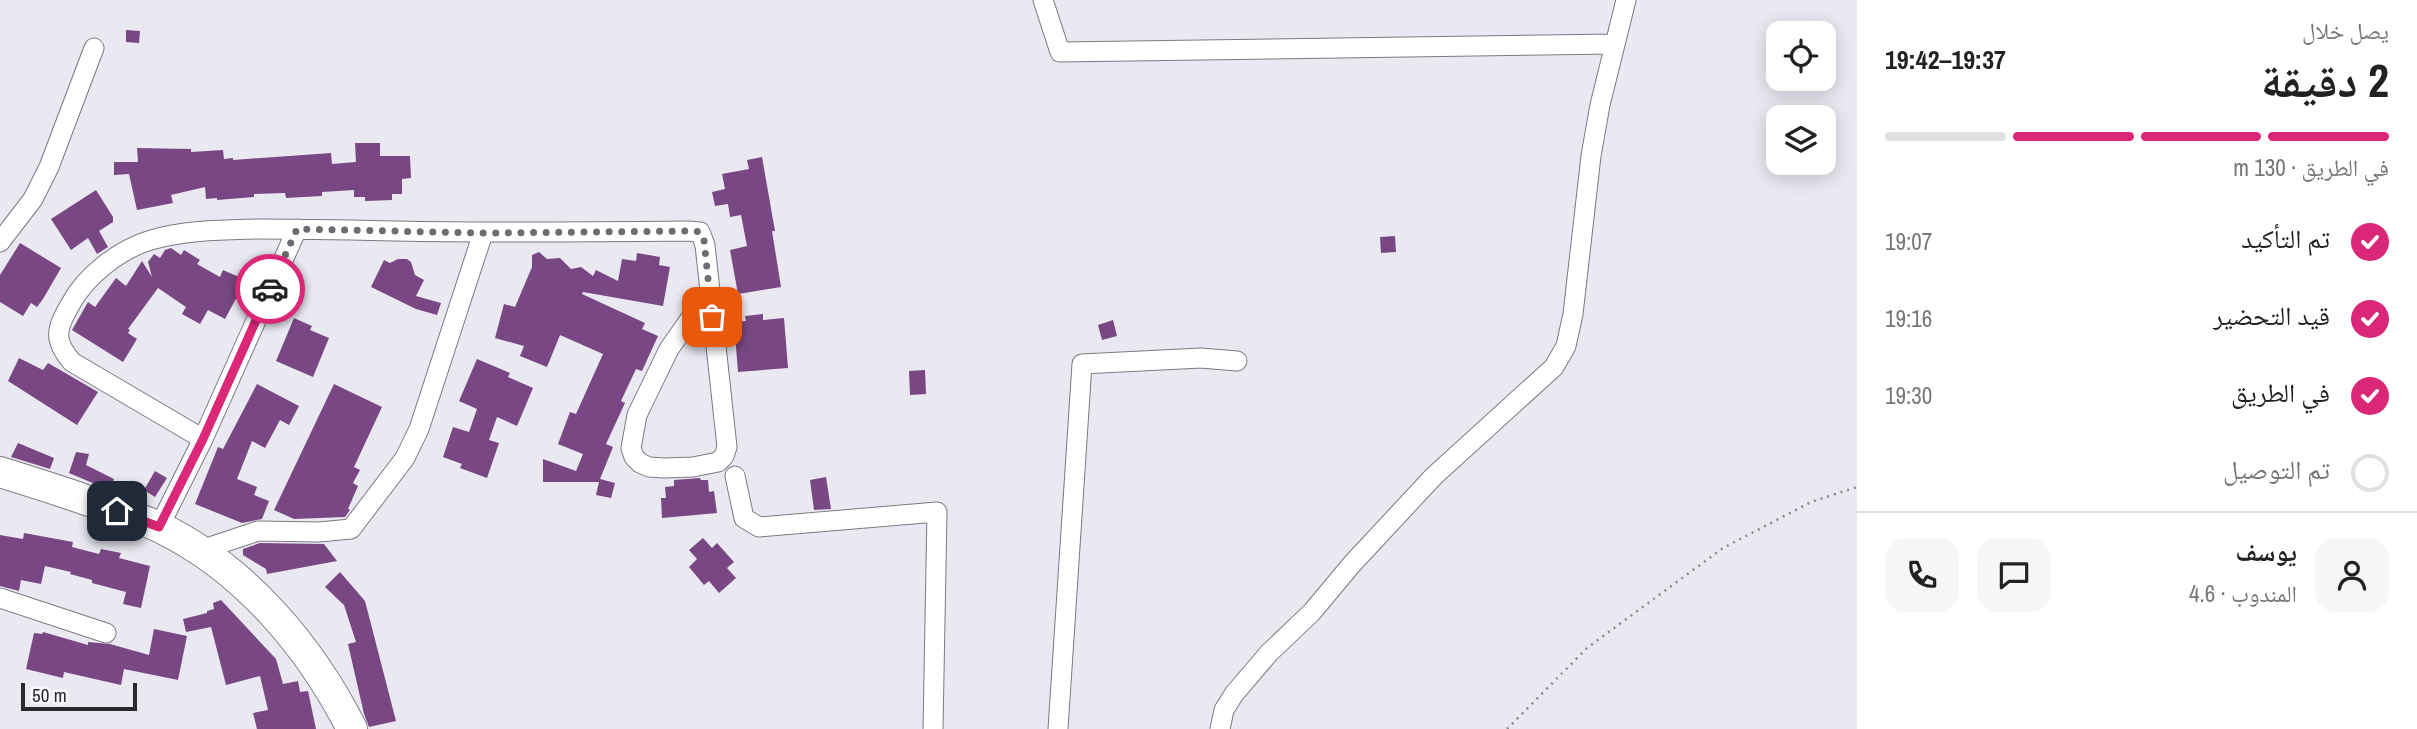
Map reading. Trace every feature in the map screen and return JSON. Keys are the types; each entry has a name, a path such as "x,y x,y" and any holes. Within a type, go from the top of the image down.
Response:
{"main road":[{"path":"0,472 74,495 159,527 201,550 240,581 286,629 309,659 352,729"}],"street":[{"path":"1043,0 1060,52 1615,44"},
{"path":"1220,729 1224,710 1234,694 1269,653 1312,612 1352,564 1434,476 1544,376 1561,357 1573,314 1591,156 1600,105 1626,0"},
{"path":"0,242 33,199 49,167 94,48"},
{"path":"159,527 203,439 297,229"},
{"path":"203,439 72,362 59,341 57,332 60,323 75,296 97,272 126,251 150,240 223,230 700,232 704,240 727,439 724,456 718,462 707,465 649,467 634,457 631,448 637,415 669,349 709,292"},
{"path":"201,550 258,531 319,532 351,529 405,458 419,429 483,233"},
{"path":"1058,729 1082,364 1202,358 1237,361"},
{"path":"735,476 744,518 760,527 937,512 933,729"},
{"path":"0,598 106,633"}],"path":[{"path":"1507,729 1587,648 1723,548 1811,502 1857,487"}],"building":[{"path":"126,30 140,31 139,43 126,42"},
{"path":"355,143 380,143 380,156 410,156 411,178 402,179 402,194 392,194 392,200 365,201 365,197 354,197 354,190 322,192 322,196 286,198 285,193 254,194 254,197 217,200 206,199 205,187 171,195 173,203 137,210 129,174 114,175 114,162 138,162 137,148 191,149 191,152 223,150 224,159 233,160 331,153 332,164 356,162"},
{"path":"762,157 775,231 772,231 781,287 738,294 730,250 747,246 741,215 730,217 728,204 715,206 712,192 725,189 722,174 749,169 747,160"},
{"path":"96,190 113,217 113,222 99,231 108,247 97,254 88,238 71,250 51,219"},
{"path":"1395,236 1396,252 1381,253 1380,237"},
{"path":"20,243 61,268 37,307 31,303 23,316 0,302 0,275"},
{"path":"171,248 181,255 184,250 200,260 197,264 220,277 223,270 246,280 225,319 208,310 200,324 182,314 186,307 158,288 128,329 128,333 137,339 123,362 72,330 88,302 95,307 116,278 126,286 142,261 152,277 148,262 154,254 160,258 165,250"},
{"path":"539,252 547,259 560,258 571,269 581,267 593,276 596,270 618,281 622,259 636,261 637,253 660,257 659,265 670,267 663,306 583,292 582,294 645,323 642,329 658,336 642,371 636,369 621,401 625,403 606,444 613,447 600,479 615,483 611,498 596,495 599,482 543,482 543,459 576,471 583,454 558,444 570,412 576,414 603,354 560,335 547,367 520,356 524,346 495,338 504,304 515,307 532,267 532,255"},
{"path":"398,259 411,262 415,275 424,280 416,296 441,303 437,315 416,309 371,287 384,260 390,263"},
{"path":"763,314 763,320 784,318 788,368 738,372 734,322 746,321 745,316"},
{"path":"294,318 312,326 310,330 329,338 313,377 276,361"},
{"path":"1113,320 1117,336 1102,340 1098,325"},
{"path":"19,358 43,370 48,363 98,392 77,425 8,381"},
{"path":"477,359 510,373 508,377 533,388 517,426 497,417 489,440 499,443 487,478 460,468 462,464 443,457 453,427 469,432 477,409 459,401"},
{"path":"925,370 926,394 910,395 909,371"},
{"path":"257,384 299,406 289,425 280,420 265,448 252,441 237,479 257,487 254,495 269,501 262,519 242,523 195,504 218,447 223,449"},
{"path":"334,384 382,407 354,467 360,470 353,483 358,486 345,517 294,519 274,510"},
{"path":"18,443 54,458 50,469 11,457"},
{"path":"76,452 89,454 86,465 114,479 109,490 69,473"},
{"path":"155,471 167,478 155,497 144,490"},
{"path":"826,477 831,509 814,510 810,480"},
{"path":"674,480 708,480 709,492 714,491 717,513 662,518 661,498 666,498 665,487 674,486"},
{"path":"24,533 73,542 72,547 99,554 101,549 121,553 119,558 150,566 141,608 123,604 126,592 92,583 92,580 70,574 71,572 45,566 41,584 21,580 19,591 0,586 0,535 23,539"},
{"path":"703,538 712,548 717,543 734,562 727,568 736,578 719,593 709,581 704,585 689,567 697,559 689,550"},
{"path":"260,543 324,544 337,561 267,574 266,569 243,555 243,549"},
{"path":"340,572 365,601 396,721 369,727 364,714 348,644 356,642 344,605 325,587"},
{"path":"221,600 276,659 283,684 298,681 300,692 308,691 316,729 257,729 253,713 268,710 260,676 226,685 211,627 186,632 183,619 207,613 214,609 213,603"},
{"path":"154,629 187,636 178,680 124,669 121,685 64,672 63,678 26,669 34,633 43,632 88,645 88,642 110,644 149,655"}],"way so far":[{"path":"270,289 297,229 483,233 693,231 700,232 704,240 712,317"}],"route":[{"path":"117,511 159,527 203,439 270,289"}]}
